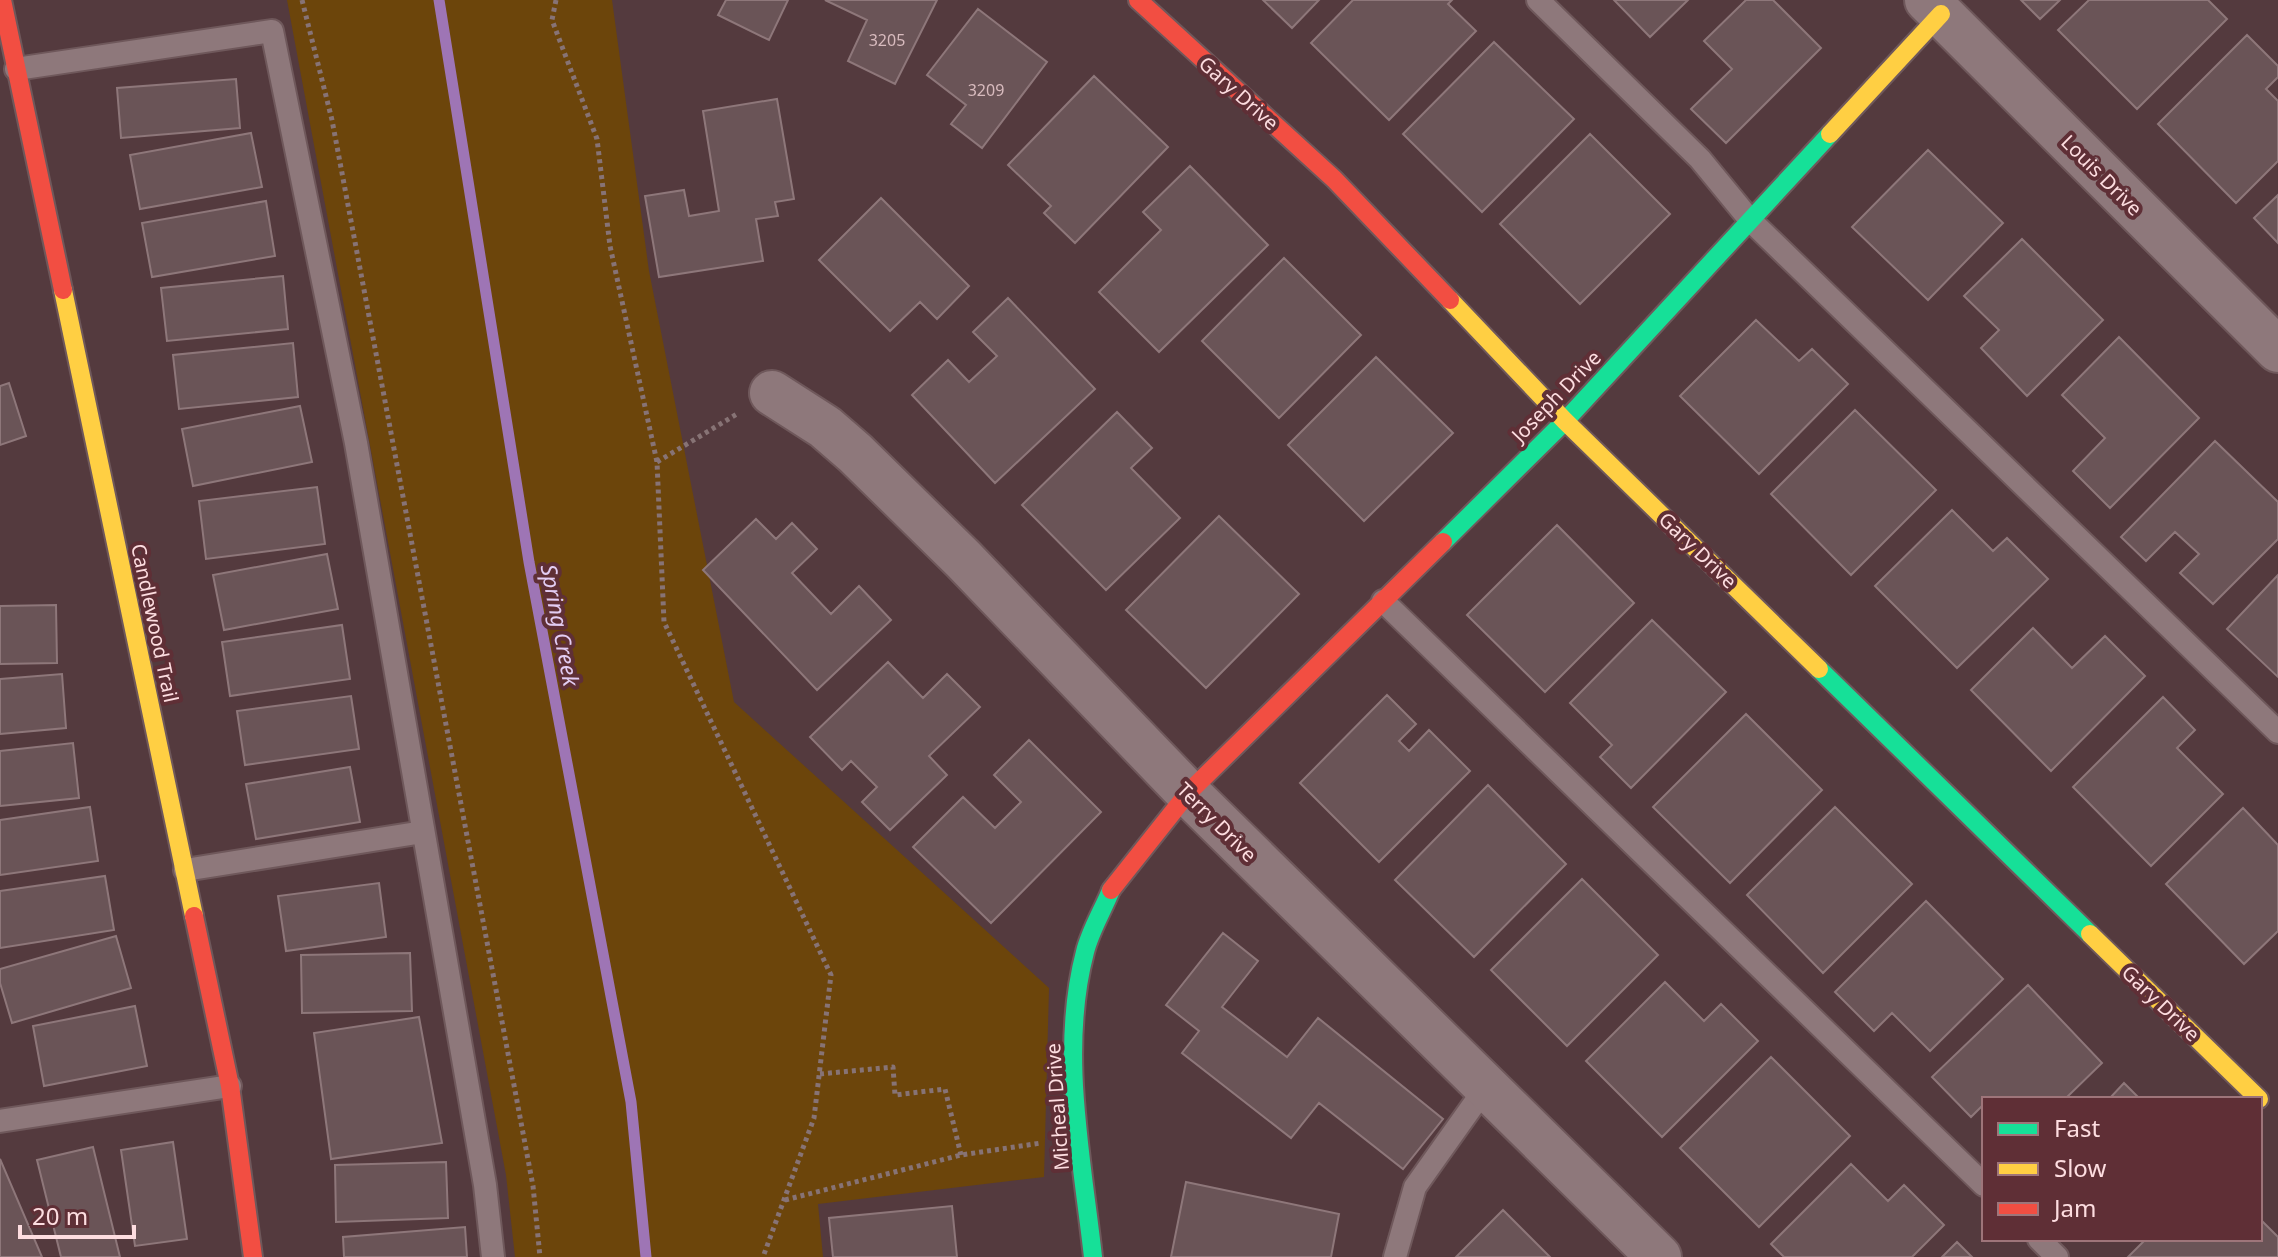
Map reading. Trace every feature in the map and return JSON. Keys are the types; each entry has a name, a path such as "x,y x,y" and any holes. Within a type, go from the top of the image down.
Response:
{"street":[{"name":"Candlewood Trail","path":"2,0 230,1086 253,1257"},
{"name":"Gary Drive","path":"1138,0 1334,179 1565,421 2258,1097"},
{"name":"Joseph Drive","path":"1188,793 1565,421 1750,220 1934,7"},
{"name":"Louis Drive","path":"1934,7 2278,350"},
{"name":"Terry Drive","path":"772,393 825,427 855,453 963,559 1188,793 1659,1257"},
{"name":"Micheal Drive","path":"1093,1257 1072,1068 1073,1029 1085,951 1114,884 1188,793"},
{"name":"Gary Drive","path":"2262,1101 2278,1117"}],"lane":[{"path":"1538,0 1700,159 1750,220 2278,732"},
{"path":"16,69 272,31 356,443 485,1185 493,1257"},
{"path":"1383,601 1982,1183"},
{"path":"185,870 423,832"},
{"path":"0,1121 230,1086"},
{"path":"1395,1257 1415,1187 1486,1087"},
{"path":"2041,1241 2057,1257"}],"path":[{"path":"302,0 341,167 533,1186 540,1257"},
{"path":"556,0 552,20 597,139 610,246 657,462 664,622 831,975 814,1118 763,1257"},
{"path":"657,462 772,393"},
{"path":"820,1074 893,1067 895,1095 945,1089 961,1155"},
{"path":"784,1200 961,1155 1079,1137"}],"shaded area":[{"path":"287,0 612,0 649,271 734,702 1049,988 1044,1177 818,1204 823,1257 515,1257 506,1175"}],"building":[{"path":"726,0 788,0 769,40 718,15"},
{"path":"825,0 937,0 895,84 848,61 867,20"},
{"path":"1263,0 1319,0 1292,28"},
{"path":"1353,0 1452,0 1448,4 1476,31 1389,120 1311,43"},
{"path":"1614,0 1688,0 1650,37"},
{"path":"1746,0 1773,0 1821,48 1726,143 1691,109 1732,69 1704,41"},
{"path":"2021,0 2060,0 2040,19"},
{"path":"2089,0 2208,0 2227,19 2137,109 2058,30"},
{"path":"978,9 1047,62 982,148 951,124 966,105 927,75"},
{"path":"2247,35 2278,66 2278,77 2266,89 2278,101 2278,161 2236,203 2158,124"},
{"path":"1494,42 1574,119 1482,212 1403,134"},
{"path":"1094,76 1168,147 1075,243 1044,213 1051,206 1008,165"},
{"path":"236,79 240,128 121,138 117,88"},
{"path":"777,99 794,199 775,202 778,216 756,219 763,261 659,277 645,196 684,190 689,216 719,211 703,111"},
{"path":"251,133 262,187 140,209 130,155"},
{"path":"1590,134 1670,214 1580,304 1500,224"},
{"path":"1928,150 2003,223 1928,300 1852,227"},
{"path":"1190,166 1268,245 1159,352 1099,292 1161,230 1143,212"},
{"path":"2278,195 2278,243 2254,218"},
{"path":"881,198 969,286 937,319 920,302 890,331 819,260"},
{"path":"266,201 275,256 152,277 142,223"},
{"path":"2022,239 2103,320 2027,396 1981,348 1999,330 1964,296"},
{"path":"1284,258 1361,335 1279,418 1202,341"},
{"path":"283,276 288,329 167,341 161,288"},
{"path":"1008,298 1095,389 995,483 912,395 948,360 969,382 997,356 973,332"},
{"path":"1756,320 1799,361 1812,349 1848,384 1759,474 1680,396"},
{"path":"2119,337 2199,418 2110,508 2073,471 2105,438 2062,395"},
{"path":"293,343 298,397 179,409 173,355"},
{"path":"1376,357 1453,433 1364,521 1288,445"},
{"path":"9,383 26,436 0,445 0,386"},
{"path":"300,406 312,462 193,486 182,429"},
{"path":"1855,410 1936,490 1851,575 1771,494"},
{"path":"1117,412 1152,448 1131,468 1180,518 1106,590 1022,505"},
{"path":"2215,441 2278,502 2278,539 2213,604 2180,573 2199,554 2175,532 2146,561 2121,537"},
{"path":"317,487 325,544 206,559 199,501"},
{"path":"1952,510 1993,551 2007,538 2048,579 1957,668 1875,586"},
{"path":"1219,516 1299,594 1206,688 1126,610"},
{"path":"756,519 776,539 792,523 817,549 792,573 831,614 859,586 891,620 817,690 703,570"},
{"path":"1557,525 1634,603 1545,692 1467,615"},
{"path":"327,554 338,609 224,630 213,575"},
{"path":"2278,575 2278,677 2227,629"},
{"path":"56,605 57,663 0,664 0,606"},
{"path":"1652,620 1726,692 1631,788 1600,757 1612,745 1570,703"},
{"path":"342,625 350,679 230,696 222,642"},
{"path":"2033,628 2072,668 2105,636 2145,676 2051,771 1971,690"},
{"path":"888,662 923,698 947,674 980,707 929,756 947,775 890,830 862,802 877,787 851,761 842,770 810,737"},
{"path":"62,674 66,728 0,734 0,679"},
{"path":"1387,695 1416,724 1399,741 1409,751 1429,730 1470,771 1379,862 1300,783"},
{"path":"351,696 359,749 245,765 237,711"},
{"path":"2163,697 2195,730 2177,748 2223,794 2151,866 2073,787"},
{"path":"1746,714 1822,790 1730,883 1653,807"},
{"path":"1029,740 1101,812 991,923 913,847 963,797 995,828 1021,802 994,775"},
{"path":"73,743 79,798 0,806 0,751"},
{"path":"350,767 360,822 256,839 246,784"},
{"path":"1488,785 1566,864 1474,957 1395,880"},
{"path":"90,807 98,861 0,875 0,820"},
{"path":"1835,807 1912,884 1823,973 1747,895"},
{"path":"2243,808 2278,845 2278,931 2244,964 2166,884"},
{"path":"105,876 114,930 0,948 0,891"},
{"path":"1582,879 1658,955 1567,1046 1491,970"},
{"path":"379,883 386,937 286,951 278,896"},
{"path":"1926,901 2003,979 1930,1051 1892,1013 1874,1031 1835,992"},
{"path":"1223,933 1258,961 1222,1007 1287,1057 1318,1018 1443,1119 1403,1169 1319,1103 1291,1138 1182,1053 1199,1031 1166,1005"},
{"path":"116,936 131,988 12,1023 0,983 0,969"},
{"path":"410,953 412,1011 302,1013 301,955"},
{"path":"1665,982 1704,1021 1721,1004 1758,1041 1662,1137 1586,1061"},
{"path":"2028,985 2102,1063 2067,1097 1982,1097 1982,1106 1971,1117 1932,1077"},
{"path":"135,1006 147,1066 44,1086 33,1026"},
{"path":"419,1017 442,1143 331,1159 314,1033"},
{"path":"1771,1057 1850,1136 1759,1227 1680,1148"},
{"path":"2124,1083 2138,1097 2111,1097"},
{"path":"173,1142 187,1239 135,1246 121,1150"},
{"path":"93,1147 120,1257 61,1257 37,1160"},
{"path":"0,1159 42,1257 0,1257"},
{"path":"446,1162 448,1218 336,1222 335,1165"},
{"path":"1851,1164 1888,1201 1904,1185 1944,1225 1912,1257 1784,1257 1771,1244"},
{"path":"1186,1182 1339,1214 1331,1257 1171,1257"},
{"path":"952,1206 957,1257 833,1257 829,1218"},
{"path":"1503,1210 1550,1257 1456,1257"},
{"path":"2262,1221 2278,1237 2278,1257 2128,1257 2144,1241 2262,1241"},
{"path":"465,1227 467,1257 344,1257 343,1237"},
{"path":"1957,1242 1972,1257 1942,1257"}],"waterway":[{"name":"Spring Creek","path":"439,0 529,562 631,1102 646,1257"}],"traffic: fast":[{"path":"1443,542 1565,421 1830,134"},
{"path":"1819,669 2090,934"},
{"path":"1093,1257 1075,1104 1074,1027 1077,989 1085,952 1111,890"}],"traffic: slow":[{"path":"1830,134 1941,14"},
{"path":"63,290 194,916"},
{"path":"1450,300 1565,421 1819,669"},
{"path":"2090,934 2257,1097"}],"traffic: jam":[{"path":"2,0 63,290"},
{"path":"1138,0 1334,179 1450,300"},
{"path":"1111,890 1188,793 1443,542"},
{"path":"194,916 230,1086 253,1257"}]}
